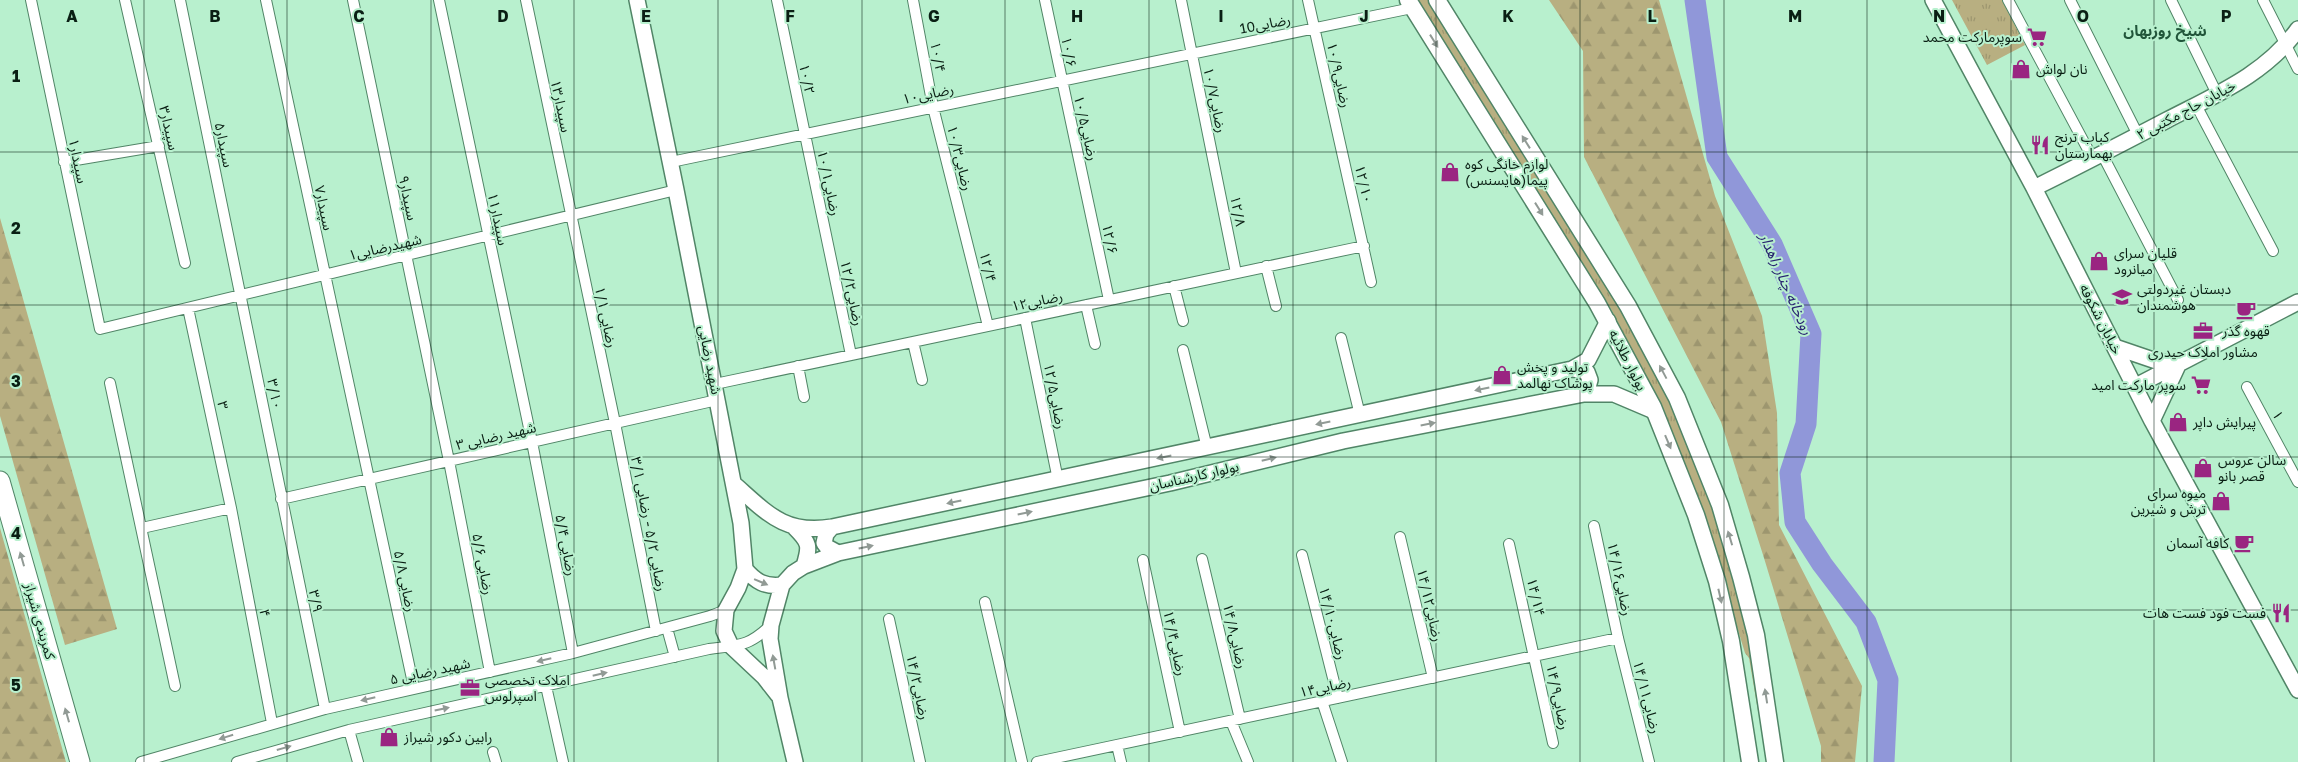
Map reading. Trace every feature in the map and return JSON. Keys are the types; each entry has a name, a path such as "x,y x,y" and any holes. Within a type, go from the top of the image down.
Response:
{"highway":[{"name":"کمربندی شیراز","path":"0,481 80,762"}],"main road":[{"name":"بولوار طلائیه","path":"1437,0 1628,306 1677,398 1720,505 1741,577 1756,635 1776,762"},
{"name":"بولوار طلائیه","path":"1410,4 1608,321 1654,410 1696,515 1717,582 1731,641 1750,762"},
{"path":"1747,736 1772,734"}],"street":[{"name":"سپیدار۱","path":"31,0 100,328"},
{"name":"سپیدار۳","path":"125,0 185,263"},
{"name":"سپیدار۵","path":"180,0 241,295"},
{"name":"سپیدار۷","path":"266,0 368,480"},
{"name":"سپیدار۹","path":"353,0 450,461"},
{"name":"سپیدار۱۱","path":"439,0 532,442"},
{"name":"سپیدار۱۳","path":"526,0 570,216"},
{"name":"شهید رضایی","path":"637,0 715,384 741,523 744,569 738,588 726,610 724,631 731,646"},
{"name":"۱۰/۲","path":"777,0 804,134"},
{"name":"۱۰/۴","path":"913,0 933,106"},
{"name":"۱۰/۶","path":"1045,0 1060,80"},
{"name":"رضایی۱۰/۷","path":"1181,0 1212,154"},
{"name":"رضایی۱۰/۹","path":"1308,0 1337,128"},
{"name":"خیابان شکوفه","path":"1933,0 2034,188 2136,386 2152,421 2298,690"},
{"path":"2008,0 2178,300"},
{"path":"2070,0 2138,135"},
{"path":"2171,0 2217,94"},
{"path":"2264,0 2298,69"},
{"name":"رضایی10","path":"1191,52 1314,28 1410,4"},
{"name":"خیابان حاج مکتبی ۲","path":"2034,188 2241,81 2273,58 2286,46 2298,29"},
{"name":"رضایی۱۰","path":"670,162 1191,52"},
{"name":"رضایی۱۰/۵","path":"1060,80 1085,183"},
{"path":"2196,105 2272,251"},
{"name":"رضایی۱۰/۳","path":"933,106 961,216"},
{"name":"۱۲/۱۰","path":"1337,128 1372,282"},
{"name":"رضایی۱۰/۱","path":"804,134 826,237"},
{"path":"64,162 159,146"},
{"name":"۱۲/۸","path":"1212,154 1236,273"},
{"name":"۱۲/۶","path":"1085,183 1109,300"},
{"name":"شهیدرضایی۱","path":"100,328 676,190"},
{"name":"رضایی ۱/۱","path":"570,216 615,424"},
{"name":"۱۲/۴","path":"961,216 988,326"},
{"name":"رضایی۱۲/۲","path":"826,237 851,355"},
{"name":"رضایی۱۲","path":"715,384 1364,246"},
{"path":"1266,266 1276,306"},
{"path":"1174,286 1183,322"},
{"name":"۳/۱۰","path":"241,295 281,499"},
{"path":"2136,386 2298,302"},
{"path":"1086,305 1095,344"},
{"name":"۳","path":"188,308 231,508"},
{"name":"رضایی۱۲/۵","path":"1025,318 1058,480"},
{"name":"بولوار کارشناسان","path":"734,484 769,514 795,528 814,530 832,528 1573,369 1588,360 1608,321"},
{"path":"1341,338 1360,415"},
{"path":"913,342 922,380"},
{"path":"2115,347 2159,362 2179,363"},
{"path":"1183,350 1207,448"},
{"path":"2152,421 2179,363"},
{"path":"798,366 804,397"},
{"path":"1573,369 1587,372 1590,380 1586,394"},
{"path":"110,382 175,686"},
{"name":"۱","path":"2247,387 2298,482"},
{"name":"بولوار کارشناسان","path":"782,584 793,573 804,566 838,553 1170,483 1343,441 1586,394 1614,394 1654,410"},
{"name":"شهید رضایی ۳","path":"281,499 717,400"},
{"name":"رضایی ۵/۲ - رضایی ۳/۱","path":"615,424 656,631"},
{"name":"رضایی ۵/۴","path":"532,442 572,653"},
{"name":"رضایی ۵/۶","path":"450,461 490,672"},
{"name":"رضایی ۵/۸","path":"368,480 414,688"},
{"name":"۳/۹","path":"281,499 325,709"},
{"path":"142,528 231,508"},
{"name":"۴","path":"231,508 272,723"},
{"path":"741,523 751,516 769,514"},
{"name":"رضایی۱۴/۱۶","path":"1594,526 1618,638"},
{"path":"795,528 806,539 809,546 804,566"},
{"path":"832,528 826,534 824,543 827,547 838,553"},
{"name":"رضایی۱۴/۱۲","path":"1400,538 1433,678"},
{"name":"۱۴/۱۴","path":"1509,544 1536,656"},
{"name":"رضایی۱۴/۱۰","path":"1302,554 1338,698"},
{"name":"رضایی۱۴/۸","path":"1202,559 1236,720 1248,762"},
{"name":"رضایی۱۴/۴","path":"1143,560 1180,732"},
{"path":"744,569 761,584 771,586 782,584 771,625 770,639 780,698 795,762"},
{"path":"985,602 1022,762"},
{"name":"شهید رضایی ۵","path":"141,762 325,709 572,653 726,610"},
{"name":"رضایی۱۴/۲","path":"889,618 920,762"},
{"path":"237,762 349,730 756,640 771,625"},
{"path":"667,628 675,657"},
{"name":"رضایی۱۴","path":"1037,762 1618,638"},
{"name":"رضایی۱۴/۱۱","path":"1618,638 1649,762"},
{"path":"731,646 764,677 780,698"},
{"name":"رضایی۱۴/۹","path":"1536,656 1553,743"},
{"path":"546,686 563,762"},
{"path":"1322,702 1342,762"},
{"path":"349,730 358,762"},
{"path":"1117,745 1121,762"}],"green space":[{"path":"1415,0 1428,0 1630,321 1672,405 1718,519 1750,642 1762,710 1758,711 1749,658 1745,653 1694,486 1653,390 1611,309"},
{"path":"1549,0 1659,0 1715,196 1762,316 1777,413 1779,525 1862,686 1855,762 1821,762 1821,746 1721,422 1584,157 1583,51"},
{"path":"1952,0 2002,0 2025,45 1987,65"},
{"path":"0,218 117,629 65,645 0,416"},
{"path":"0,528 66,762 0,762"}],"waterway":[{"name":"رودخانه چنار راهدار","path":"1695,0 1717,157 1772,244 1811,334 1806,424 1790,473 1795,522 1822,564 1866,622 1888,680 1884,762"}],"place":[{"name":"سوپرمارکت محمد","path":"2037,37"},
{"name":"نان لواش","path":"2021,69"},
{"name":"کباب ترنج بهمارستان","path":"2040,145"},
{"name":"لوازم خانگی کوه پیما(هایسنس)","path":"1450,172"},
{"name":"قلیان سرای میانرود","path":"2099,261"},
{"name":"دبستان غیردولتی هوشمندان","path":"2122,297"},
{"name":"قهوه گذر","path":"2246,310"},
{"name":"مشاور املاک حیدری","path":"2203,331"},
{"name":"تولید و پخش پوشاک نهالمد","path":"1502,375"},
{"name":"سوپر مارکت امید","path":"2201,385"},
{"name":"پیرایش داپر","path":"2178,422"},
{"name":"سالن عروس قصر بانو","path":"2203,468"},
{"name":"میوه سرای ترش و شیرین","path":"2221,501"},
{"name":"کافه آسمان","path":"2244,543"},
{"name":"فست فود فست هات","path":"2281,613"},
{"name":"املاک تخصصی اسپرلوس","path":"470,688"},
{"name":"رابین دکور شیراز","path":"389,737"}],"district":[{"name":"شیخ روزبهان","path":"2165,31"}]}
